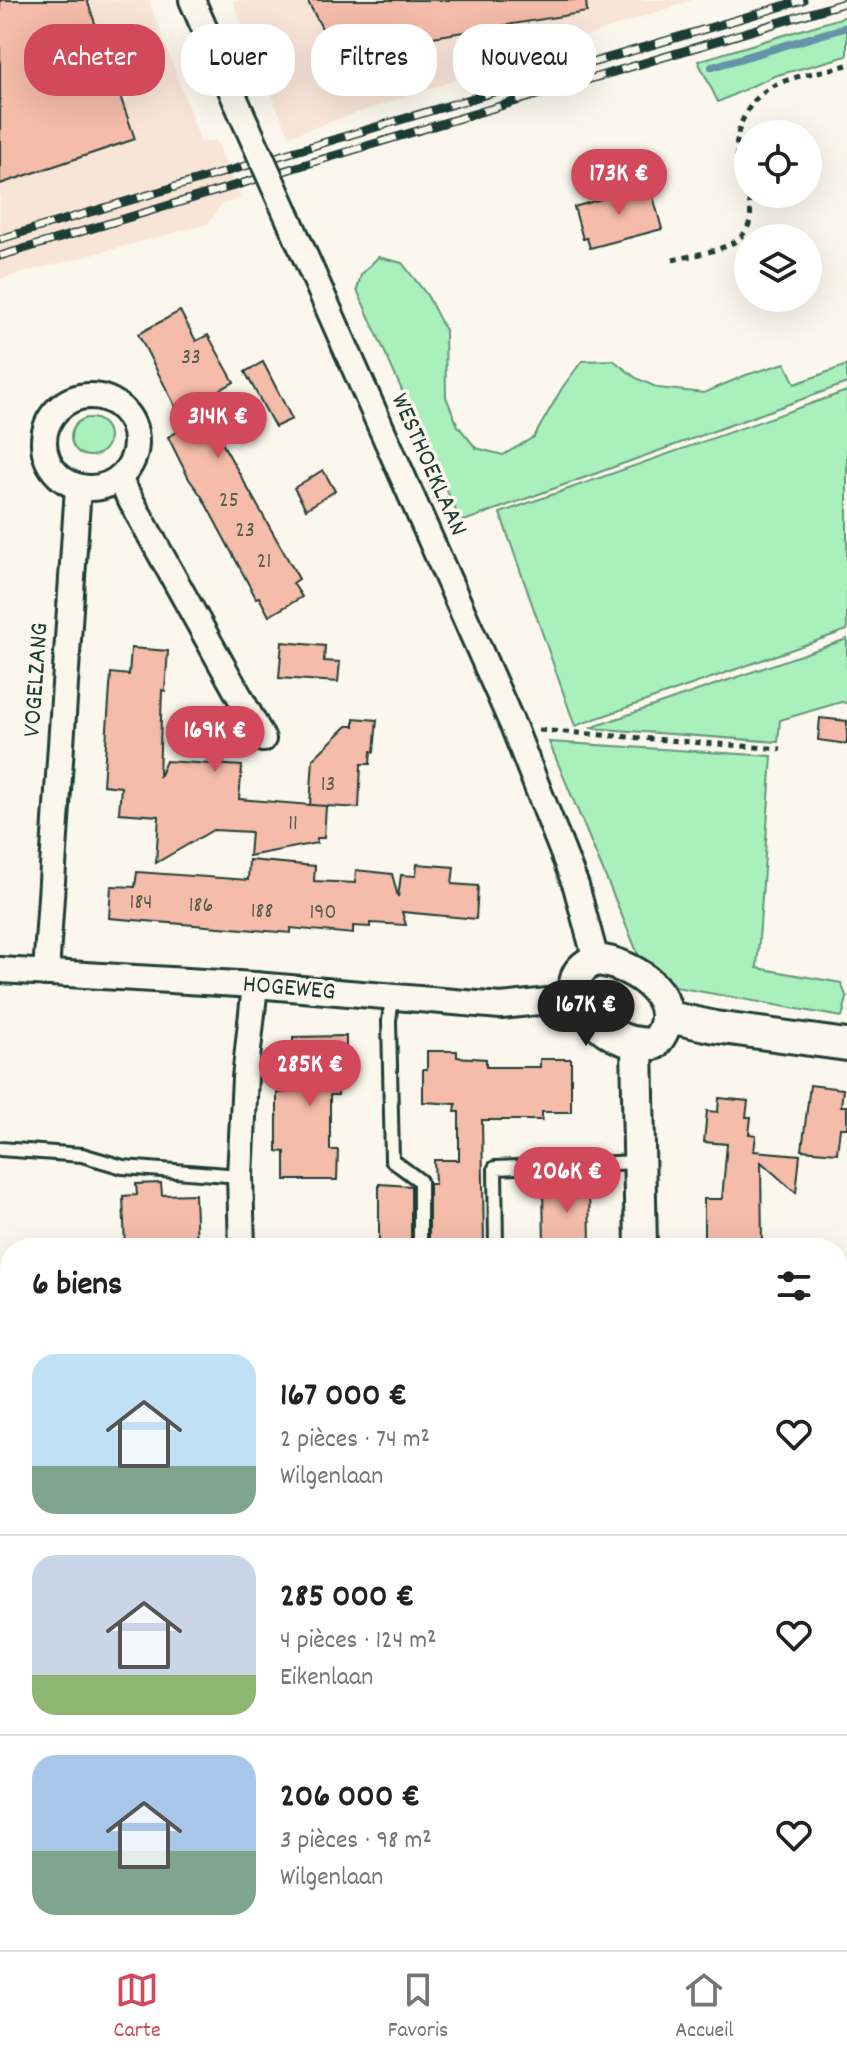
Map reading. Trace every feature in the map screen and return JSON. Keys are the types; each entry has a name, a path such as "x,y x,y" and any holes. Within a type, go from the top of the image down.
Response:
{"street":[{"name":"WESTHOEKLAAN","path":"192,0 514,728 576,886 596,960"},
{"path":"82,396 98,396 114,402 127,413 134,427 136,452 130,467 119,479 95,489 78,487 58,476 48,463 44,447 45,431 51,416 63,404 82,396"},
{"path":"119,479 263,739"},
{"name":"VOGELZANG","path":"46,973 78,487"},
{"path":"596,960 612,961 628,969 657,991 665,1002 669,1017 665,1032 654,1044 637,1044 613,1035 593,1019 577,998 575,979 583,965 596,960"},
{"name":"HOGEWEG","path":"0,970 255,985 501,1006 577,998"},
{"path":"242,1238 240,1176 245,1078 255,985"},
{"path":"669,1017 715,1027 847,1045"},
{"path":"637,1044 641,1238"}],"lane":[{"path":"392,997 389,1021 392,1160 420,1181 420,1238"},
{"path":"0,1149 82,1155 123,1167 240,1176"},
{"path":"496,1238 495,1168 640,1162"}],"path":[{"path":"673,260 737,240 746,230 751,218 750,207 737,153 737,136 753,101 772,86 847,65"},
{"path":"514,728 781,749"}],"shaded area":[{"path":"0,0 149,0 158,24 24,24 24,96 165,96 165,44 181,87 181,96 184,96 201,142 216,140 241,198 221,205 208,224 0,279"},
{"path":"232,0 693,0 596,33 596,24 453,24 453,81 437,86 437,24 311,24 311,96 408,96 289,136 272,96 295,96 295,24 242,24"}],"green space":[{"path":"847,16 847,56 774,76 718,102 698,61"},
{"path":"378,257 402,263 427,295 445,330 446,397 458,426 476,448 503,455 534,437 562,388 582,361 613,360 636,378 658,388 704,393 785,363 795,384 847,365 847,383 461,522 357,290 361,275"},
{"path":"847,391 847,630 575,726 500,513"},
{"path":"90,418 103,424 109,437 103,450 90,456 77,450 71,437 77,424"},
{"path":"847,639 847,703 841,702 780,720 778,742 590,728"},
{"path":"549,742 772,756 757,968 841,983 847,998 842,1017 670,986 652,974 638,954"}],"building":[{"path":"0,0 87,0 95,24 24,24 24,96 120,96 135,139 0,184"},
{"path":"307,0 586,0 587,12 513,24 453,24 453,34 437,36 437,24 320,24"},
{"path":"650,185 662,229 590,248 587,238 583,239 574,207"},
{"path":"180,311 196,341 208,335 234,382 199,402 299,579 293,583 302,597 269,616 259,597 256,598 168,437 186,427 138,334"},
{"path":"263,362 292,419 275,427 245,372"},
{"path":"323,470 335,491 306,509 294,488"},
{"path":"282,642 325,646 324,661 340,662 338,682 279,678"},
{"path":"131,648 168,651 165,691 162,690 159,777 166,761 242,766 239,799 310,805 313,759 347,726 354,726 354,718 377,720 370,764 361,764 359,808 311,805 326,806 324,838 317,838 317,843 249,856 251,832 213,830 156,863 159,816 119,813 121,787 103,785 111,673 129,675"},
{"path":"820,718 847,721 847,744 818,740"},
{"path":"249,860 315,866 314,881 355,883 356,870 392,874 398,897 401,875 416,876 417,864 454,867 452,884 478,886 476,919 402,912 406,925 370,923 370,927 353,926 353,934 291,928 291,933 109,918 111,886 135,887 137,872 248,880"},
{"path":"346,1036 346,1067 338,1067 338,1095 330,1095 330,1150 338,1150 337,1180 285,1180 285,1152 277,1151 277,1093 285,1093 285,1065 293,1065 293,1037"},
{"path":"427,1051 457,1051 457,1057 486,1059 486,1067 540,1067 540,1059 571,1059 571,1112 542,1112 542,1120 482,1120 484,1238 429,1238 429,1184 435,1184 434,1160 459,1160 459,1112 455,1112 456,1104 423,1102 423,1069 427,1069"},
{"path":"810,1085 843,1089 841,1106 847,1106 847,1128 840,1128 837,1153 802,1150"},
{"path":"719,1098 748,1101 746,1117 751,1117 749,1134 756,1135 754,1151 800,1155 796,1193 761,1162 762,1238 704,1238 704,1199 722,1199 727,1144 704,1142 707,1111 718,1112"},
{"path":"589,1181 590,1238 544,1238 543,1182"},
{"path":"161,1183 162,1195 195,1194 197,1238 125,1238 123,1196 137,1195 136,1184"},
{"path":"379,1184 411,1186 411,1238 379,1238"}],"waterway":[{"path":"712,67 847,27"}],"railway":[{"path":"0,239 803,0"},
{"path":"0,256 847,2"}]}
